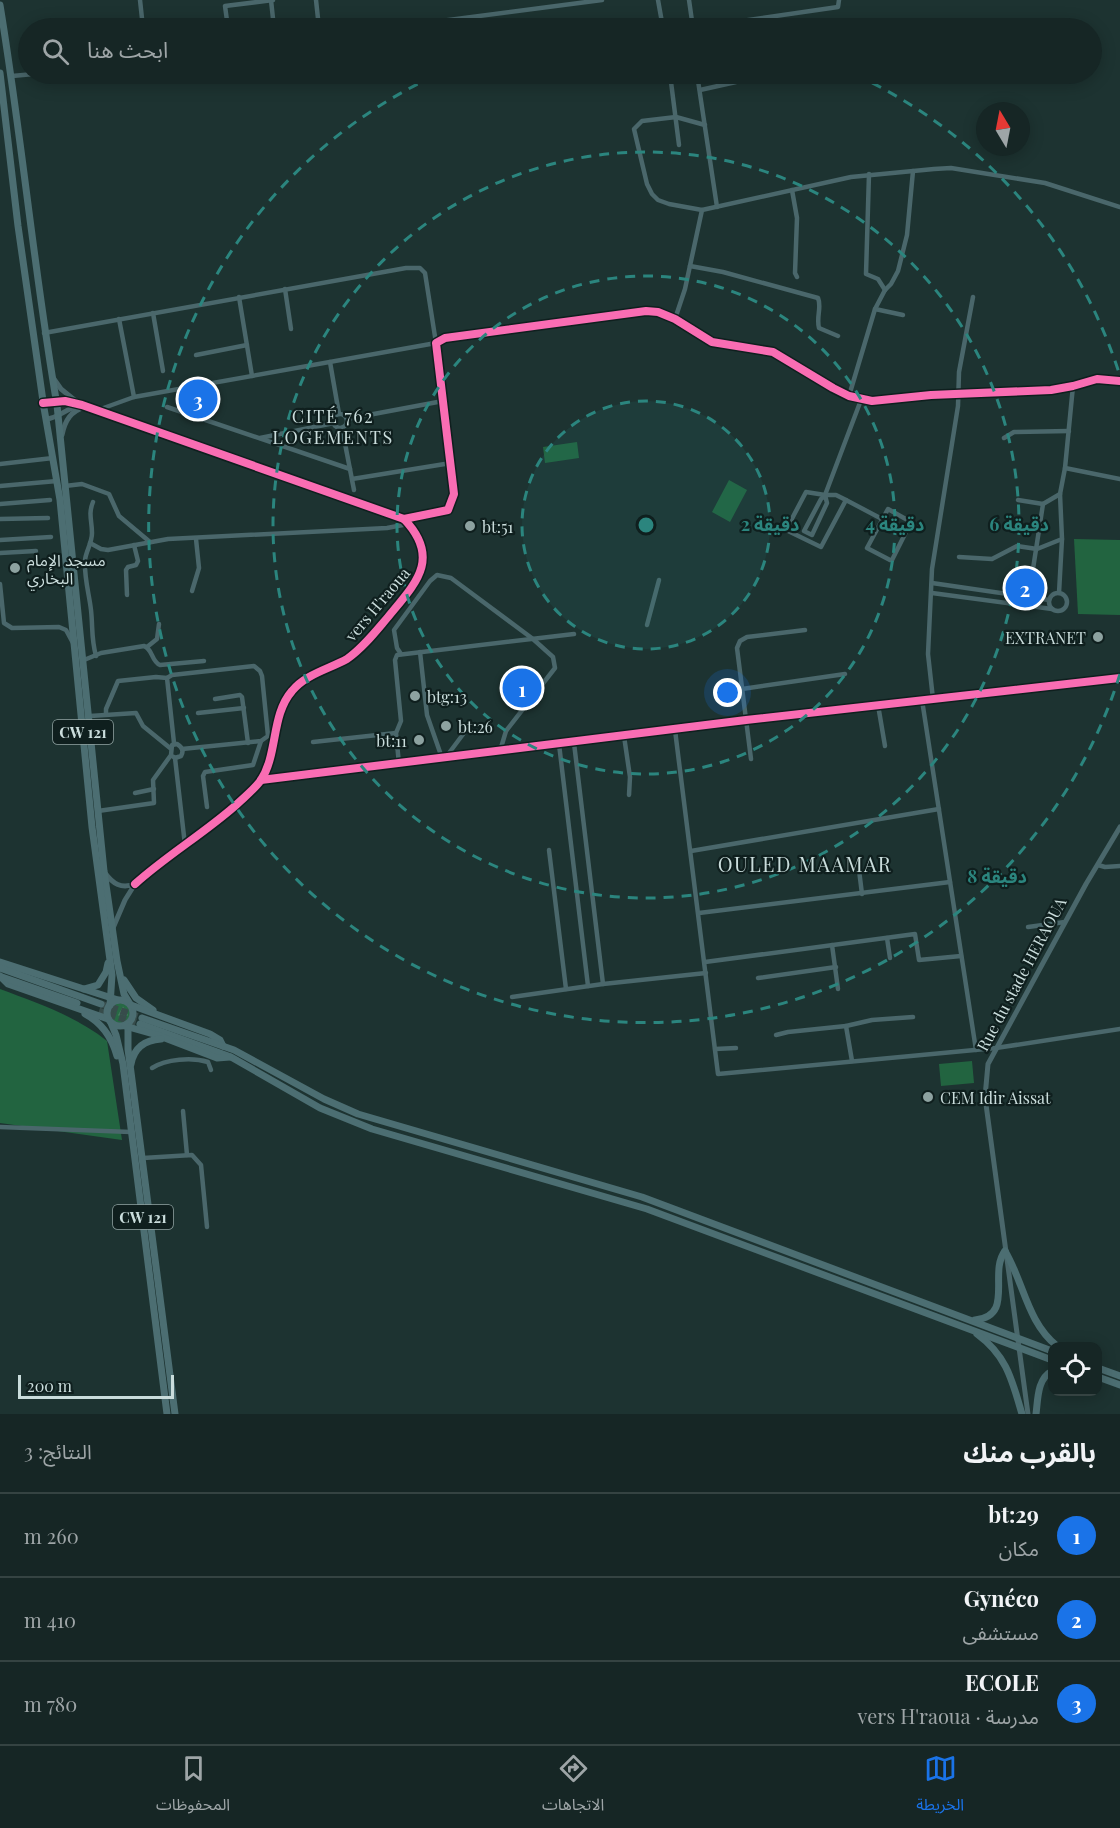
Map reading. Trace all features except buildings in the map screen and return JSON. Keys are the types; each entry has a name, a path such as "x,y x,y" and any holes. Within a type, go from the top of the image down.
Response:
{"highway":[{"path":"0,5 12,76 44,333 58,415 104,872 120,974 124,994 133,1017 127,1026 127,1070 143,1158 175,1414"},
{"name":"CW 121","path":"0,73 2,106 18,226 43,403 57,481 72,643 92,826 112,975 113,1001"},
{"path":"81,989 93,988 102,981 109,955"},
{"path":"0,962 113,1001 126,1001 130,1005 210,1034 220,1040 223,1047"},
{"path":"0,968 100,1007 0,976"},
{"path":"120,974 136,998 162,1017"},
{"path":"0,976 8,984 117,1026 127,1026 217,1058 231,1057"},
{"path":"109,1021 107,1012 113,1001"},
{"path":"64,1004 91,1018 107,1033 113,1043 120,1066 127,1070"},
{"name":"CW 121","path":"109,1021 127,1070 131,1132 167,1414"},
{"path":"1048,1349 642,1197 358,1114 324,1099 247,1057 141,1021 231,1057 320,1108 363,1125 647,1209 1048,1358"},
{"path":"127,1070 138,1048 153,1039 165,1040"},
{"path":"970,1320 984,1319 994,1313 999,1263 1005,1251"},
{"path":"1005,1251 1037,1324 1044,1336 1051,1342"},
{"path":"970,1329 989,1343 1000,1355 1012,1380 1022,1414"},
{"path":"1102,1369 1120,1376"},
{"path":"1036,1414 1043,1379 1048,1375"},
{"path":"1102,1379 1120,1385"}],"street":[{"path":"140,0 142,18"},
{"path":"227,18 225,6 272,0 273,18"},
{"path":"316,0 318,18"},
{"path":"464,18 602,0"},
{"path":"658,0 661,18"},
{"path":"689,0 692,18"},
{"path":"762,18 838,7 839,0"},
{"path":"12,76 18,75"},
{"path":"671,84 679,145"},
{"path":"699,84 717,207"},
{"path":"700,90 727,84"},
{"path":"705,125 676,117 642,120 634,129 647,183 658,200 702,210 869,174 951,168 1045,183 1120,207"},
{"path":"849,396 875,309 898,271 907,235 913,171"},
{"path":"869,174 866,274 878,279 885,290"},
{"path":"792,190 797,218 795,273 797,277"},
{"path":"675,319 690,266 702,210"},
{"path":"690,266 723,272 818,298 820,303 817,321 819,328 838,336"},
{"path":"44,333 406,268 420,268 427,279 454,494 448,510 387,528 168,539 108,550 100,549 90,543"},
{"path":"285,289 291,328"},
{"path":"239,297 252,376"},
{"path":"933,699 928,654 932,569 958,406 959,372 973,297"},
{"path":"875,309 903,315"},
{"path":"98,410 134,397 436,343 445,338 646,311 658,312 675,319 712,342 773,352 849,396 861,400 888,401 914,396 1051,390 1093,379 1120,381"},
{"path":"153,314 163,371"},
{"path":"119,319 134,397"},
{"path":"196,355 247,345"},
{"path":"330,362 339,414"},
{"path":"51,376 68,395 87,406"},
{"path":"1059,593 1062,539 1060,494 1065,468 1073,386"},
{"path":"825,495 827,503 812,535 804,531 825,495 861,400"},
{"path":"347,419 443,401"},
{"path":"43,403 74,402 87,406 406,522"},
{"path":"46,419 71,408 87,406"},
{"path":"60,444 68,418 78,409 87,406"},
{"path":"167,407 350,469"},
{"path":"339,414 347,419"},
{"path":"334,423 334,419 339,414"},
{"path":"342,428 347,419"},
{"path":"259,438 334,423"},
{"path":"334,423 338,428 342,428"},
{"path":"342,428 354,490"},
{"path":"1004,438 1014,432 1069,431"},
{"path":"0,464 53,458"},
{"path":"352,479 451,463"},
{"path":"1065,468 1120,479"},
{"path":"0,486 57,481"},
{"path":"65,486 82,484 109,494 120,518 150,542"},
{"path":"846,500 821,547 786,530 806,492 836,495 846,500 882,519"},
{"path":"1018,501 1043,504 1060,494"},
{"path":"0,504 50,500"},
{"path":"93,502 89,512 92,536 85,556 85,586 91,612 91,636 96,656"},
{"path":"1031,582 1043,504"},
{"path":"889,509 911,522 890,560 867,549 882,519 889,509"},
{"path":"0,519 48,518"},
{"name":"vers H'raoua","path":"261,780 282,708 292,691 357,651 379,628 419,578 422,565 421,550 406,522"},
{"path":"0,540 51,537"},
{"path":"192,591 199,568 196,538"},
{"path":"959,557 992,559 1017,546 1037,549 1062,539"},
{"path":"127,595 126,570 138,562 134,545"},
{"path":"0,553 36,551"},
{"path":"401,654 397,648 394,630 430,581 437,575 451,578 533,639 553,657 555,668 506,731 500,751"},
{"path":"647,625 658,580"},
{"path":"932,583 1049,600"},
{"path":"0,584 4,623 12,628 58,627 66,630 72,643"},
{"path":"932,593 1052,609 1059,612 1066,608 1067,600 1064,595 1054,594 1049,600"},
{"path":"1049,600 1052,609"},
{"path":"84,660 103,653 147,647 157,639 159,624"},
{"path":"751,759 737,648 747,637 805,630"},
{"path":"399,764 396,733 401,721 395,660 397,655 574,634"},
{"path":"147,647 154,661 160,665 204,661"},
{"path":"420,652 427,715 444,758"},
{"path":"90,716 106,713 136,713 143,726 172,746 180,746 182,749 248,743 261,741 268,736 262,676 254,666 172,675 166,678 118,681 109,699 106,713"},
{"path":"742,689 845,674"},
{"path":"166,678 173,757 185,845"},
{"path":"112,929 135,884 223,816 261,780 746,720 1120,678"},
{"path":"215,699 240,695 242,697 248,743"},
{"path":"922,700 976,1050"},
{"path":"878,705 885,746"},
{"path":"198,713 244,708"},
{"path":"444,758 470,725"},
{"path":"675,730 718,1074 996,1048 1120,1029"},
{"path":"313,741 396,733"},
{"path":"624,736 630,777 628,795"},
{"path":"207,807 203,776 205,772 253,765 261,741"},
{"path":"574,742 603,984"},
{"path":"559,744 588,986"},
{"path":"98,811 152,804 155,801 153,780 173,757 181,756 182,749"},
{"path":"135,793 154,789"},
{"path":"690,851 939,809"},
{"name":"Rue du stade HERAOUA","path":"1028,1414 986,1097 988,1064 1120,826"},
{"path":"549,850 566,989"},
{"path":"1098,865 1120,866"},
{"path":"860,870 862,894"},
{"path":"104,872 116,884 126,886 135,884"},
{"path":"699,913 950,882"},
{"path":"1028,927 1065,922"},
{"path":"705,962 915,934 919,960 961,956"},
{"path":"887,938 890,958"},
{"path":"832,945 838,988"},
{"path":"758,978 836,967"},
{"path":"512,997 706,973"},
{"path":"776,1035 846,1026 872,1020 913,1017"},
{"path":"846,1026 852,1061"},
{"path":"715,1049 736,1048"},
{"path":"194,1059 197,1050"},
{"path":"152,1068 170,1062 194,1059 208,1062 211,1070"},
{"path":"183,1111 187,1155"},
{"path":"0,1127 131,1132"},
{"path":"143,1158 187,1155 196,1157 201,1165 207,1227"}],"green space":[{"path":"577,442 579,458 545,463 543,447"},
{"path":"729,480 747,490 730,522 712,512"},
{"path":"1074,539 1120,540 1120,615 1078,614"},
{"path":"0,989 69,1017 107,1041 122,1140 0,1123"},
{"path":"120,1003 127,1006 130,1013 127,1020 120,1023 113,1020 110,1013 113,1006"},
{"path":"972,1061 974,1083 941,1086 939,1064"}],"tunnel":[{"path":"101,1004 142,1018"},
{"path":"99,1011 140,1024"}],"cycle path":[{"path":"404,519 448,510 454,494 436,343 445,338 646,311 658,312 675,319 712,342 773,352 849,396 872,401 931,395 1051,390 1097,379 1120,381"},
{"path":"43,403 65,401 82,405 404,519 415,533 421,547 423,559 415,582 374,634 347,659 304,680 285,701 277,723 270,758 258,784 223,816 135,884"},
{"path":"261,780 746,720 1120,678"}],"place":[{"name":"ECOLE","path":"198,399"},
{"name":"bt:51","path":"470,526"},
{"name":"مسجد الإمام البخاري","path":"15,568"},
{"name":"Gynéco","path":"1025,588"},
{"name":"EXTRANET","path":"1098,637"},
{"name":"bt:29","path":"522,688"},
{"name":"btg:13","path":"415,696"},
{"name":"bt:26","path":"446,726"},
{"name":"bt:11","path":"419,740"},
{"name":"CEM Idir Aissat","path":"928,1097"}],"district":[{"name":"CITÉ 762 LOGEMENTS","path":"333,426"},
{"name":"OULED MAAMAR","path":"805,863"}]}
